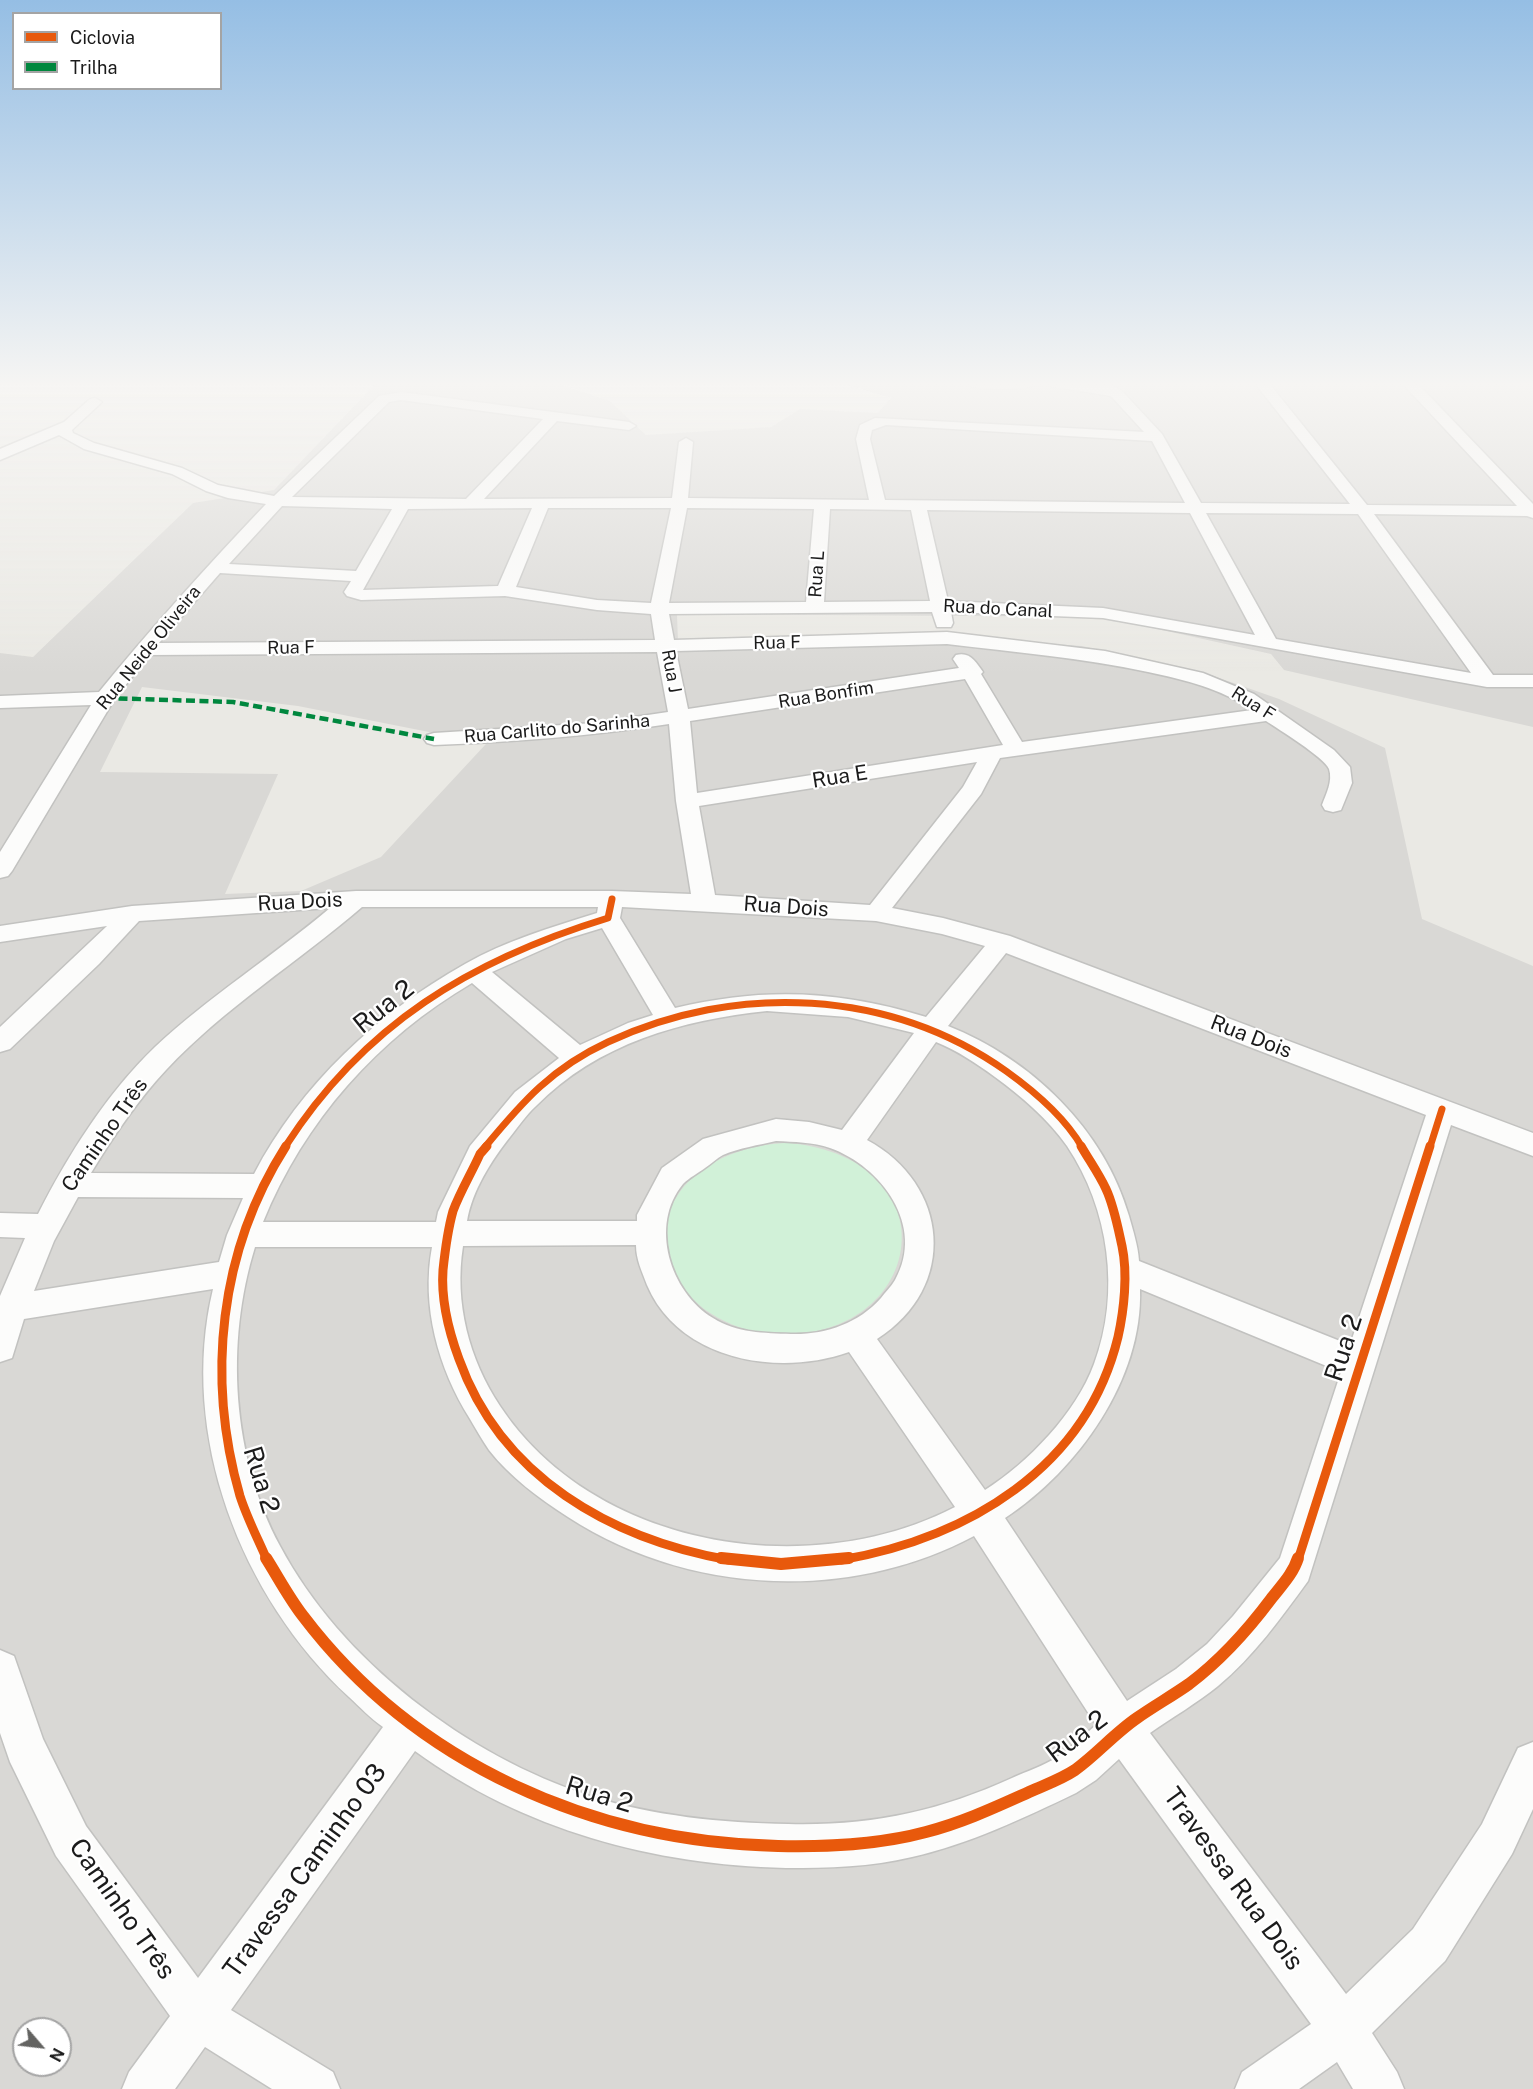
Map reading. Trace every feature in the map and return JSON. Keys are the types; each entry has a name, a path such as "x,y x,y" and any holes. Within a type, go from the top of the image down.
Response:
{"street":[{"path":"196,479 228,494 278,501 403,504 680,503 1533,512"},
{"name":"Rua Neide Oliveira","path":"0,871 105,698 144,649 215,568 300,479"},
{"path":"470,504 493,479"},
{"name":"Rua J","path":"682,479 680,503 659,609 679,717 687,801 704,902"},
{"path":"872,479 878,506"},
{"path":"1181,479 1269,644"},
{"path":"1339,479 1487,681"},
{"path":"1502,479 1533,512"},
{"path":"356,584 403,504"},
{"path":"505,591 542,504"},
{"name":"Rua L","path":"815,607 822,505"},
{"path":"918,507 947,638 973,672 1017,751"},
{"name":"Rua do Canal","path":"215,568 356,584 361,595 505,591 597,605 659,609 940,606 1103,613 1487,681 1533,681"},
{"name":"Rua F","path":"144,649 666,645 947,638 1105,657 1196,677 1233,690 1270,714 1327,754 1339,767 1341,783 1333,805"},
{"name":"Rua Bonfim","path":"679,717 973,672"},
{"path":"0,702 105,698"},
{"name":"Rua E","path":"687,801 992,753 1270,714"},
{"name":"Rua Carlito do Sarinha","path":"434,738 509,736 594,729 679,717"},
{"path":"876,913 973,789 992,753"},
{"name":"Rua Dois","path":"0,934 132,914 356,899 610,909 704,902 876,913 943,926 1001,942 1533,1145"},
{"name":"Caminho Três","path":"0,1348 10,1308 45,1226 68,1185 118,1109 164,1055 222,1004 324,927 356,899"},
{"path":"610,909 668,1018"},
{"name":"Rua 2","path":"610,909 517,948 473,970 430,996 389,1027 351,1061 317,1099 287,1141 262,1186 242,1235 232,1273 220,1342 220,1400 229,1458 248,1518 276,1577 315,1634 364,1687 410,1724 491,1776 567,1810 650,1833 736,1846 813,1847 911,1836 994,1808 1072,1773 1122,1729 1194,1680 1248,1632 1295,1568 1442,1109"},
{"path":"0,1042 90,958 132,914"},
{"path":"848,1144 931,1029 1001,942"},
{"path":"473,970 577,1058"},
{"path":"800,1002 867,1010 931,1029 977,1050 1008,1071 1042,1098 1065,1122 1084,1148 1100,1176 1113,1205 1122,1236 1126,1269 1126,1302 1121,1335 1110,1369 1095,1402 1074,1433 1048,1463 1017,1490 981,1514 941,1533 899,1548 853,1558 806,1563 759,1563 712,1557 666,1546 624,1530 584,1510 550,1486 519,1459 494,1430 473,1398 458,1365 448,1332 443,1299 443,1266 447,1234 456,1203 469,1174 484,1147 526,1098 577,1058 606,1042 668,1018 733,1004 800,1002"},
{"path":"784,1130 813,1133 848,1144 873,1158 894,1176 915,1209 920,1234 918,1260 909,1285 882,1318 856,1335 825,1346 792,1351 758,1348 712,1334 687,1316 667,1295 652,1265 649,1253 649,1233 654,1209 670,1181 695,1158 720,1144 747,1134 784,1130"},
{"path":"68,1185 262,1186"},
{"path":"0,1225 45,1226"},
{"path":"242,1235 649,1233"},
{"path":"1126,1269 1361,1365"},
{"path":"10,1308 232,1273"},
{"name":"Travessa Rua Dois","path":"856,1335 981,1514 1122,1729 1343,2029 1380,2089"},
{"name":"Caminho Três","path":"0,1670 25,1747 72,1841 200,2017 316,2089"},
{"name":"Travessa Caminho 03","path":"146,2089 410,1724"},
{"path":"1259,2089 1343,2029 1429,1946 1497,1839 1533,1763"}],"shaded area":[{"path":"284,479 1533,479 1533,727 1284,670 1271,654 1103,617 677,614 678,641 920,634 1082,646 1205,673 1279,699 1385,748 1422,919 1533,966 1533,2089 0,2089 0,653 33,657 193,503 274,490","holes":["142,687 298,706 434,733 498,731 381,857 301,891 225,894 278,774 100,772"]}],"green space":[{"path":"790,1143 844,1157 880,1183 899,1216 900,1252 887,1286 858,1314 816,1331 762,1333 725,1321 704,1309 691,1298 670,1262 666,1228 672,1206 684,1187 700,1171 743,1150"}],"marked path":[{"path":"105,698 233,702 434,739"}],"cycle path":[{"path":"612,899 608,918 557,933 508,953 461,978 416,1007 375,1040 337,1077 304,1118 275,1163 259,1195 235,1260 223,1328 220,1363 225,1433 241,1498 267,1559 301,1615 344,1665 392,1709 446,1748 503,1781 564,1808 618,1825 702,1841 759,1845 850,1845 927,1832 976,1815 1066,1775 1130,1723 1206,1671 1247,1630 1295,1568 1442,1109"},
{"path":"767,1002 821,1004 874,1012 926,1027 976,1050 1033,1090 1076,1137 1107,1191 1123,1249 1124,1308 1110,1367 1080,1424 1033,1476 983,1512 956,1526 898,1548 838,1560 781,1564 730,1560 654,1542 607,1522 549,1485 503,1440 469,1387 449,1331 443,1272 453,1212 480,1154 525,1099 550,1077 607,1042 668,1019 701,1011 767,1002"}]}
